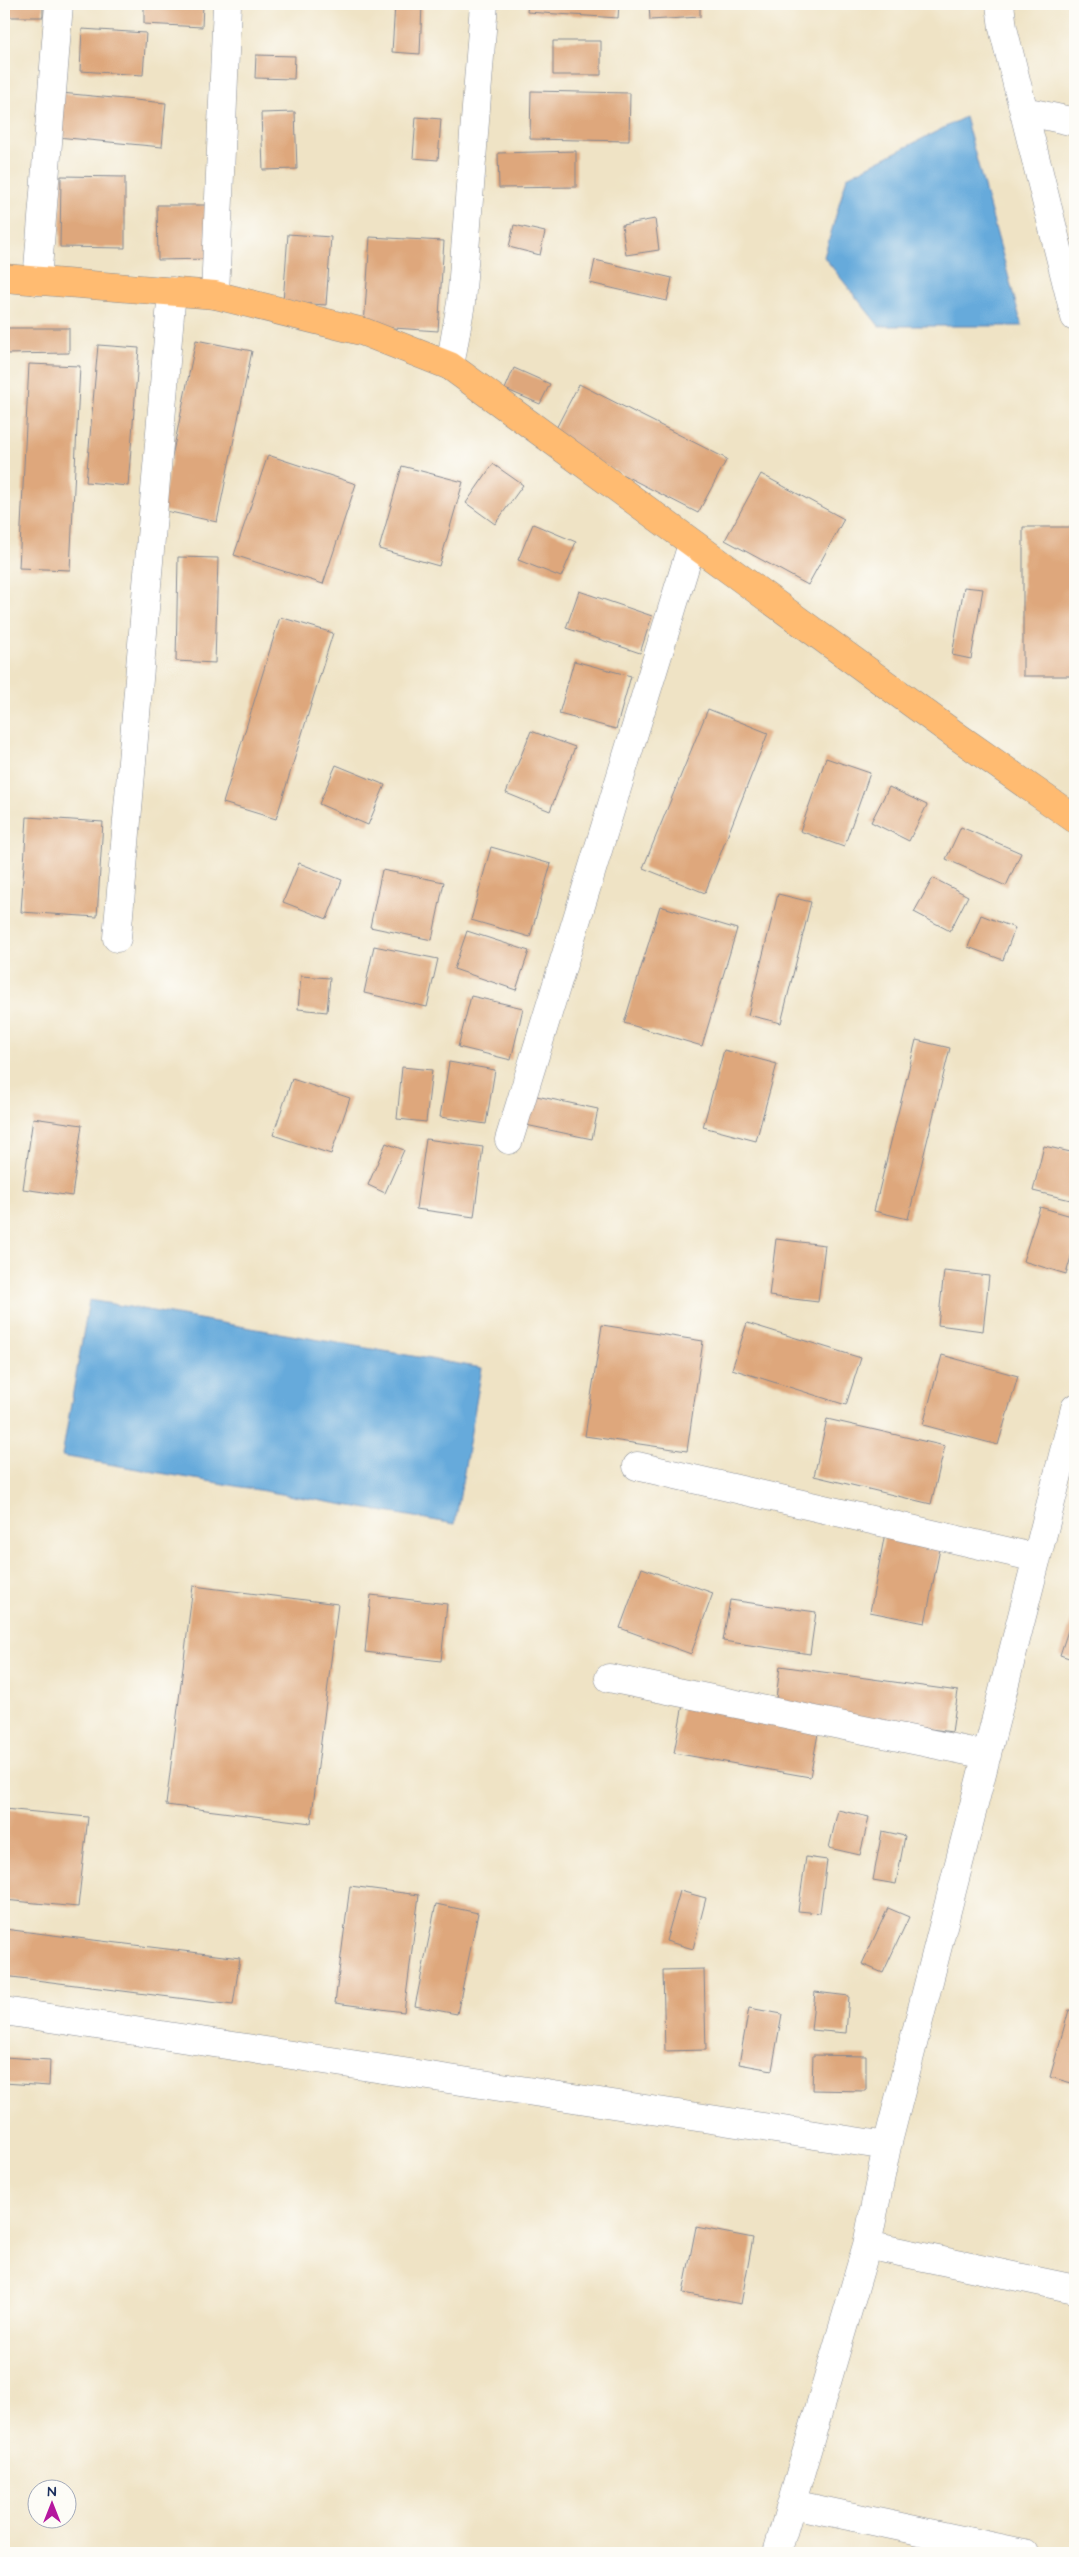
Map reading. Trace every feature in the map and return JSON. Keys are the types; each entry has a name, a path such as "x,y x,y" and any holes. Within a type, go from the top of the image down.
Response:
{"main road":[{"path":"4,278 215,296 364,332 450,366 692,544 1075,819"}],"street":[{"path":"37,281 59,4"},
{"path":"215,296 226,4"},
{"path":"450,366 462,303 484,4"},
{"path":"1000,4 1002,28 1075,317"},
{"path":"1024,111 1075,122"},
{"path":"117,938 172,292"},
{"path":"510,1140 692,544"},
{"path":"777,2553 867,2245 887,2146 1075,1408"},
{"path":"636,1466 1037,1558"},
{"path":"609,1678 987,1755"},
{"path":"4,2011 887,2146"},
{"path":"867,2245 1075,2289"},
{"path":"792,2504 1024,2553"}],"water":[{"path":"965,117 1022,326 879,326 824,257 847,177"},
{"path":"89,1300 482,1368 455,1524 62,1456"}],"building":[{"path":"4,4 43,4 43,17 4,17"},
{"path":"144,4 203,4 202,27 144,24"},
{"path":"395,4 422,4 420,54 392,52"},
{"path":"528,4 619,4 618,18 527,12"},
{"path":"649,4 700,4 700,17 650,20"},
{"path":"82,29 146,33 143,75 80,71"},
{"path":"553,41 601,41 601,75 553,75"},
{"path":"256,55 295,56 294,79 255,78"},
{"path":"531,91 630,93 629,141 530,139"},
{"path":"61,93 166,103 162,147 57,137"},
{"path":"295,112 297,169 263,170 261,113"},
{"path":"416,117 441,119 438,160 413,158"},
{"path":"576,151 576,187 499,188 498,153"},
{"path":"61,176 125,177 125,248 60,247"},
{"path":"157,205 208,205 209,259 158,260"},
{"path":"655,219 659,250 626,255 622,225"},
{"path":"514,225 545,232 540,255 509,247"},
{"path":"288,234 331,237 326,305 283,302"},
{"path":"370,237 444,241 438,331 364,326"},
{"path":"595,260 672,278 667,301 590,283"},
{"path":"4,328 69,328 69,353 4,354"},
{"path":"196,340 252,351 217,522 161,510"},
{"path":"98,345 139,348 128,486 86,482"},
{"path":"29,364 80,366 70,570 19,568"},
{"path":"514,368 550,384 540,404 505,389"},
{"path":"579,384 727,459 698,513 551,438"},
{"path":"268,455 356,484 323,584 234,555"},
{"path":"493,464 523,485 495,524 466,503"},
{"path":"402,466 463,482 439,566 379,549"},
{"path":"761,474 844,519 808,585 725,540"},
{"path":"533,524 576,542 561,577 518,560"},
{"path":"1023,527 1075,527 1075,676 1023,676"},
{"path":"178,557 218,558 215,663 176,661"},
{"path":"964,587 983,589 971,659 952,655"},
{"path":"579,591 652,616 640,653 566,628"},
{"path":"280,617 333,633 276,819 223,803"},
{"path":"574,661 631,676 616,729 559,714"},
{"path":"708,709 768,733 705,893 643,868"},
{"path":"531,731 575,747 550,811 506,793"},
{"path":"826,758 870,773 844,847 800,831"},
{"path":"336,765 385,785 368,825 319,804"},
{"path":"889,787 927,805 909,841 871,822"},
{"path":"27,817 103,822 97,917 21,912"},
{"path":"961,827 1021,853 1006,886 946,859"},
{"path":"491,847 551,864 530,937 471,920"},
{"path":"299,863 342,880 327,919 283,902"},
{"path":"382,870 444,882 432,940 370,927"},
{"path":"933,878 968,896 950,931 914,912"},
{"path":"778,894 811,902 781,1023 748,1015"},
{"path":"660,906 737,929 702,1046 624,1023"},
{"path":"981,915 1015,928 1003,960 968,947"},
{"path":"467,931 529,951 516,990 454,969"},
{"path":"374,946 438,959 427,1007 364,993"},
{"path":"301,976 330,978 327,1012 298,1009"},
{"path":"471,996 523,1008 511,1060 458,1047"},
{"path":"916,1040 950,1048 908,1219 874,1211"},
{"path":"724,1050 777,1064 756,1141 703,1127"},
{"path":"449,1062 495,1070 486,1124 440,1117"},
{"path":"402,1067 432,1070 426,1122 397,1119"},
{"path":"292,1079 350,1098 331,1154 273,1135"},
{"path":"527,1094 598,1109 592,1139 521,1124"},
{"path":"33,1118 82,1125 72,1196 23,1189"},
{"path":"426,1139 483,1147 474,1217 416,1209"},
{"path":"386,1143 404,1150 385,1193 368,1185"},
{"path":"1044,1146 1075,1153 1075,1201 1033,1191"},
{"path":"1040,1207 1075,1217 1075,1243 1066,1274 1023,1261"},
{"path":"776,1239 825,1245 818,1302 769,1296"},
{"path":"944,1271 989,1276 983,1331 938,1325"},
{"path":"747,1323 861,1358 846,1405 732,1369"},
{"path":"602,1325 703,1341 687,1451 585,1436"},
{"path":"942,1355 1018,1376 998,1445 923,1425"},
{"path":"827,1419 945,1446 931,1504 814,1476"},
{"path":"885,1533 941,1544 925,1623 870,1612"},
{"path":"642,1568 713,1593 691,1654 620,1628"},
{"path":"193,1586 338,1604 311,1823 166,1805"},
{"path":"371,1595 447,1604 441,1661 365,1652"},
{"path":"730,1600 816,1612 810,1654 723,1641"},
{"path":"1075,1609 1075,1660 1060,1655"},
{"path":"780,1666 958,1691 952,1732 775,1707"},
{"path":"684,1699 820,1723 810,1777 674,1753"},
{"path":"4,1809 88,1817 78,1907 4,1900"},
{"path":"838,1810 869,1817 860,1855 829,1848"},
{"path":"882,1831 905,1836 896,1884 873,1880"},
{"path":"806,1857 827,1860 820,1913 798,1911"},
{"path":"350,1886 419,1895 404,2012 335,2003"},
{"path":"680,1891 706,1898 693,1949 666,1941"},
{"path":"436,1904 478,1913 457,2014 415,2006"},
{"path":"888,1908 909,1917 883,1973 862,1964"},
{"path":"4,1929 240,1958 233,2005 4,1976"},
{"path":"704,1969 706,2050 665,2051 663,1970"},
{"path":"815,1992 849,1996 846,2033 811,2030"},
{"path":"749,2008 782,2014 772,2070 739,2064"},
{"path":"1069,2010 1075,2011 1075,2084 1050,2077"},
{"path":"813,2055 866,2056 866,2091 812,2090"},
{"path":"4,2057 50,2060 49,2086 4,2083"},
{"path":"696,2227 753,2238 741,2304 683,2293"}]}
